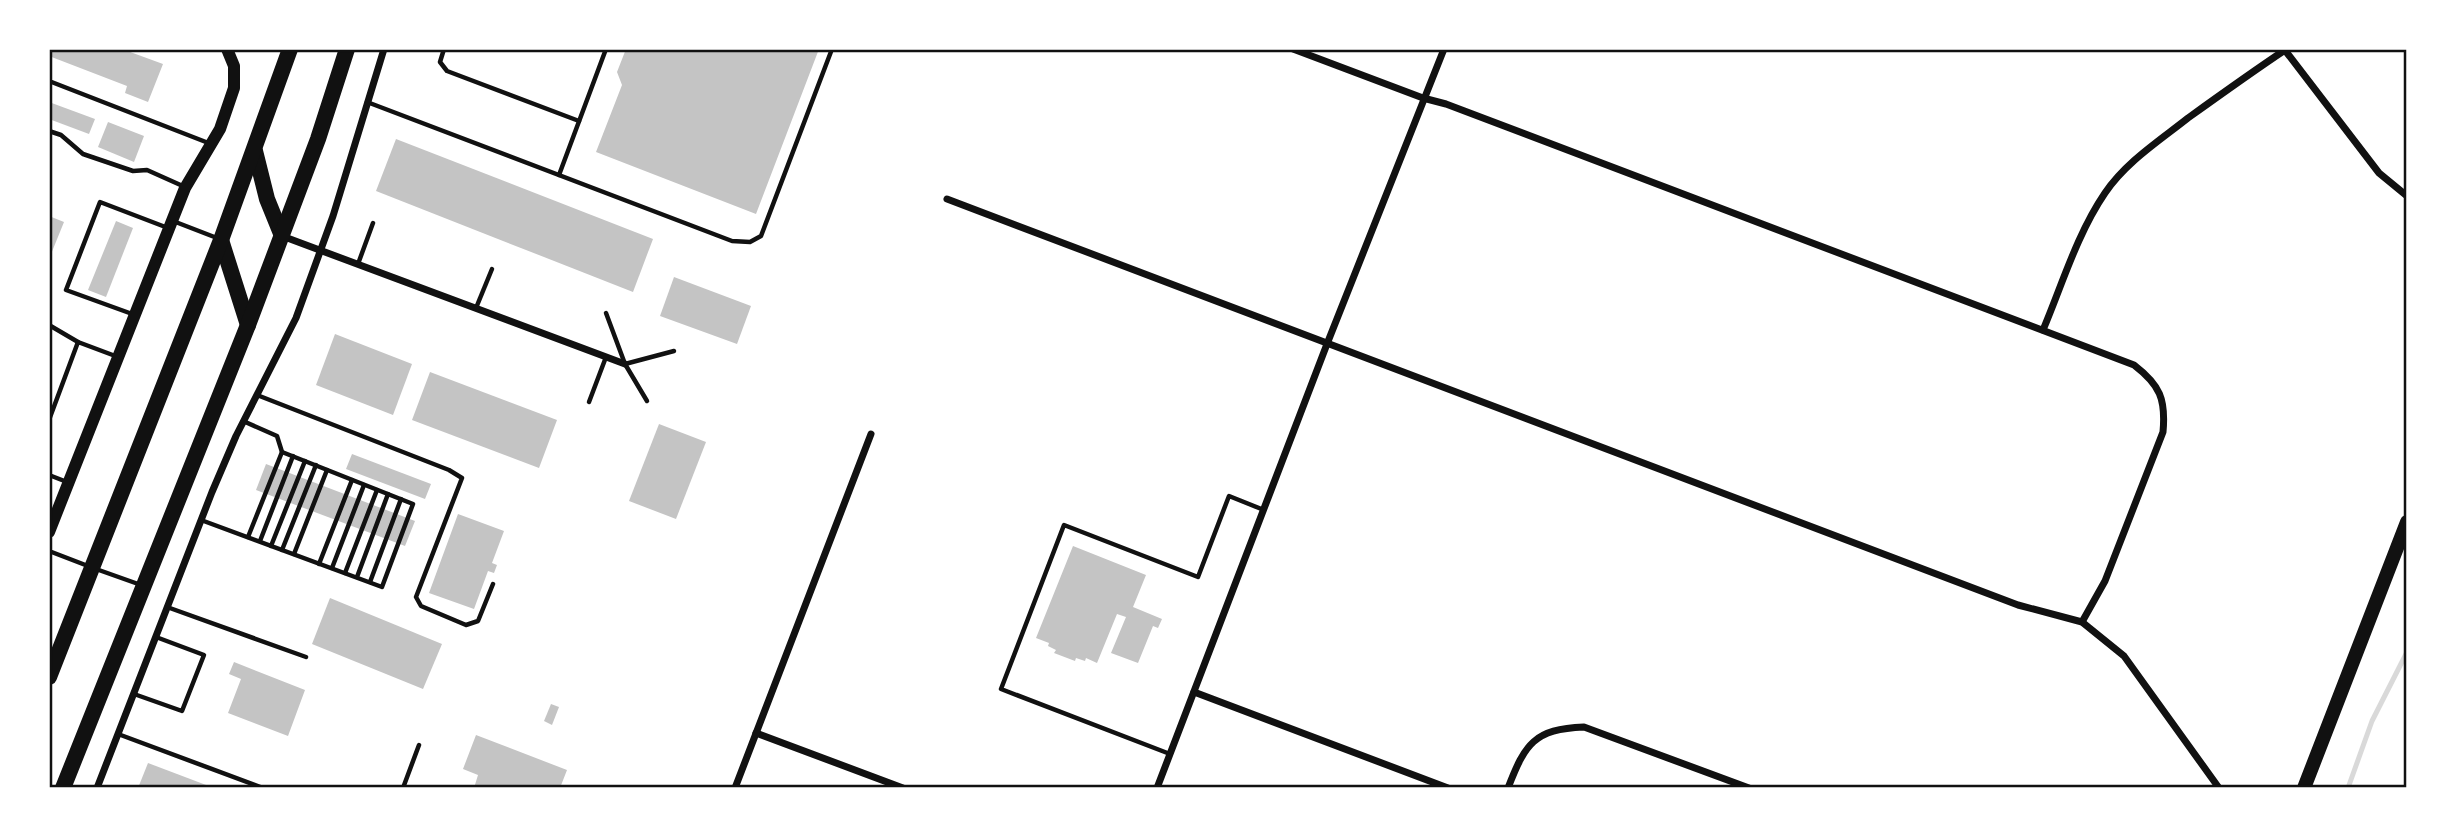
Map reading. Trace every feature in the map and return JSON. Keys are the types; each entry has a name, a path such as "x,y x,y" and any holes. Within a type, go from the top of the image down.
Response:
{"highway":[{"path":"49,677 221,240 290,49"},
{"path":"63,788 248,325 317,139 347,49"},
{"path":"255,151 267,198 282,236"},
{"path":"221,240 248,325"}],"main road":[{"path":"2304,788 2407,522"}],"street":[{"path":"49,532 185,188 220,129 234,88 233,66 227,49"},
{"path":"97,788 201,520 243,421 296,318 321,251 384,49"},
{"path":"1293,49 1423,98 1446,104 2134,365 2149,377 2159,391 2165,410 2163,432 2105,582 2082,622"},
{"path":"1157,788 1327,344 1444,49"},
{"path":"2043,330 2088,222 2105,192 2122,172 2145,151 2284,50 2379,173 2407,196"},
{"path":"947,200 2018,605 2082,622 2124,656 2219,788"},
{"path":"282,236 625,364"},
{"path":"735,788 871,434"},
{"path":"1194,692 1448,788"},
{"path":"1508,788 1525,750 1540,736 1558,728 1584,727 1749,788"},
{"path":"756,733 903,788"}],"lane":[{"path":"444,49 440,62 447,71 579,121"},
{"path":"558,174 606,49"},
{"path":"367,102 733,241 750,242 761,236 832,49"},
{"path":"49,80 211,144"},
{"path":"49,131 61,135 83,155 133,171 147,170 185,188"},
{"path":"135,316 66,290 100,202 221,240"},
{"path":"358,264 373,223"},
{"path":"476,309 492,269"},
{"path":"606,313 625,364 647,401"},
{"path":"49,325 78,342 118,357"},
{"path":"49,419 78,342"},
{"path":"625,364 674,351"},
{"path":"589,402 606,358"},
{"path":"257,395 449,470 462,478 416,597 421,606 466,625 478,621 493,584"},
{"path":"243,421 277,436 282,452 248,537"},
{"path":"201,520 382,587 413,504 282,452"},
{"path":"260,541 293,456"},
{"path":"271,546 305,461"},
{"path":"282,550 316,465"},
{"path":"294,554 328,470"},
{"path":"49,475 68,483"},
{"path":"319,564 352,480"},
{"path":"332,568 364,485"},
{"path":"345,573 377,490"},
{"path":"357,578 388,494"},
{"path":"1170,754 1001,689 1064,525 1198,577 1229,496 1264,510"},
{"path":"370,583 401,499"},
{"path":"49,551 145,587"},
{"path":"166,607 306,657"},
{"path":"133,694 182,712 204,655 155,636"},
{"path":"118,733 263,788"},
{"path":"403,788 419,746"}],"building":[{"path":"49,49 122,49 163,64 148,102 125,93 127,86 49,56"},
{"path":"626,49 819,49 756,214 596,152 622,85 617,72"},
{"path":"49,102 95,119 89,134 49,119"},
{"path":"108,122 144,136 134,162 98,147"},
{"path":"396,139 653,239 633,292 376,191"},
{"path":"49,216 64,222 49,259"},
{"path":"116,221 133,228 106,297 88,290"},
{"path":"674,277 751,306 737,344 660,316"},
{"path":"335,334 412,364 393,415 316,385"},
{"path":"430,372 557,420 539,468 412,420"},
{"path":"659,424 706,442 676,519 629,501"},
{"path":"352,454 431,484 425,499 346,469"},
{"path":"266,464 415,521 405,546 256,490"},
{"path":"458,514 504,531 492,563 497,565 494,573 488,571 474,609 429,593"},
{"path":"1073,546 1146,575 1133,607 1162,619 1158,628 1153,626 1138,663 1111,653 1126,617 1117,614 1097,663 1086,658 1085,661 1076,658 1075,661 1054,653 1056,650 1048,646 1049,643 1036,638"},
{"path":"330,598 442,644 423,689 312,644"},
{"path":"234,662 305,690 288,736 228,713 241,679 229,674"},
{"path":"551,704 559,707 552,725 544,721"},
{"path":"476,735 567,770 560,788 474,788 478,775 463,769"},
{"path":"148,763 214,788 138,788"}],"waterway":[{"path":"2348,788 2372,721 2407,652"}]}
